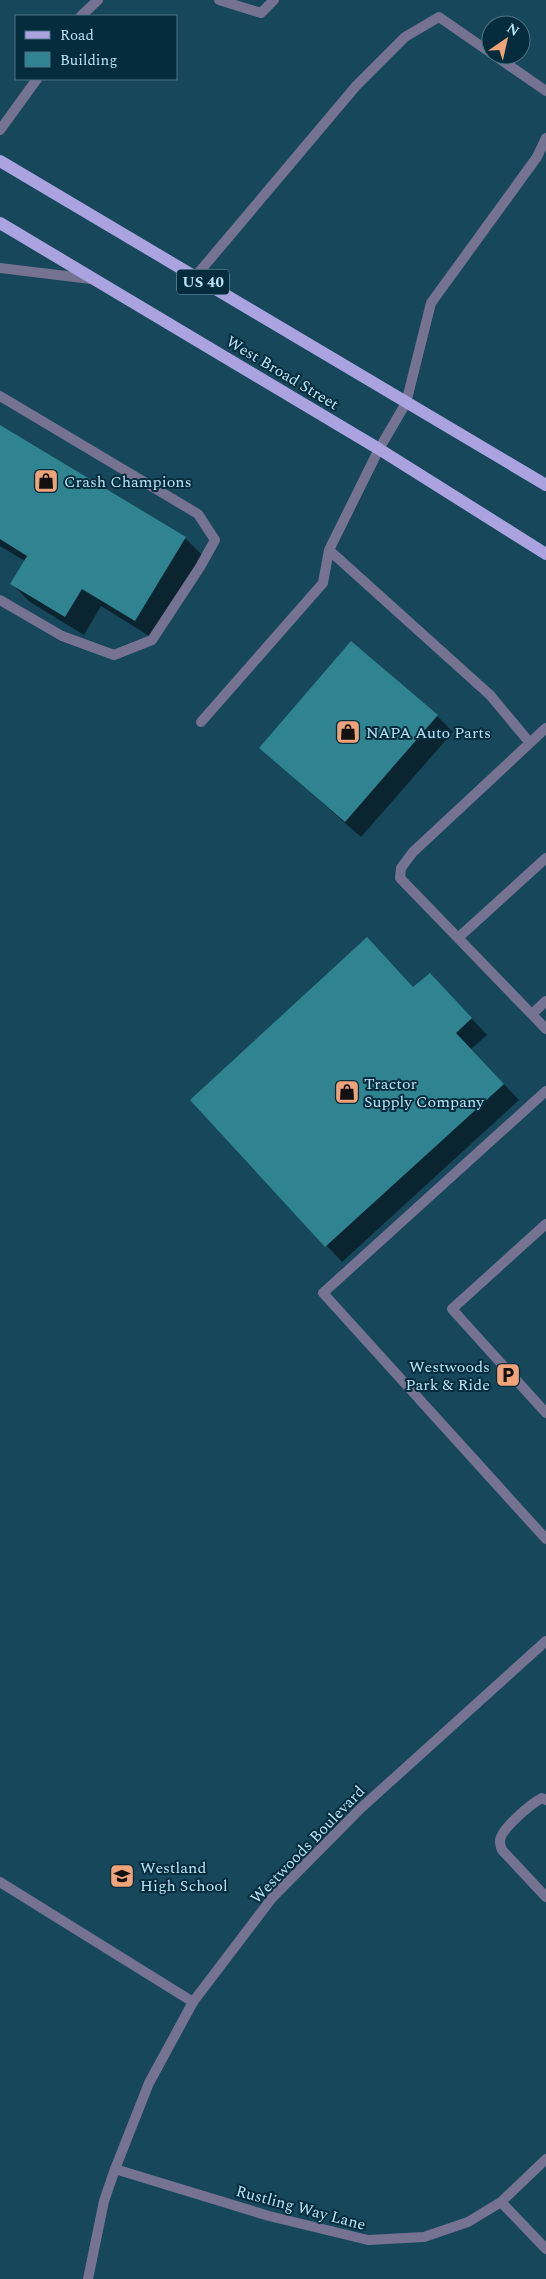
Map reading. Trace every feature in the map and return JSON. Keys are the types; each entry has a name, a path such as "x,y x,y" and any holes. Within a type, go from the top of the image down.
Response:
{"main road":[{"name":"US 40","path":"0,161 546,486"},
{"name":"West Broad Street","path":"0,223 379,449 546,554"}],"street":[{"path":"83,15 98,0"},
{"path":"219,0 261,13 274,0"},
{"path":"195,277 356,86 406,37 439,17 481,46"},
{"path":"508,65 546,91"},
{"path":"0,130 35,80"},
{"path":"201,722 323,583 328,550 379,449 406,403 431,303 537,157 546,138"},
{"path":"0,268 96,280"},
{"path":"0,396 198,514 215,540 200,567 152,640 114,655 62,636 0,600"},
{"path":"328,550 490,695 530,743"},
{"path":"546,728 413,852 401,868 400,878 546,1028"},
{"path":"458,938 546,858"},
{"path":"532,1014 546,1002"},
{"path":"546,1091 324,1293 546,1539"},
{"path":"546,1224 452,1309 546,1413"},
{"name":"Westwoods Boulevard","path":"88,2279 104,2201 115,2169 149,2083 193,2002 272,1898 361,1808 546,1641"},
{"path":"546,1800 542,1798 534,1802 503,1832 500,1842 502,1850 546,1897"},
{"path":"0,1882 193,2002"},
{"name":"Rustling Way Lane","path":"115,2169 269,2216 368,2240 424,2237 468,2222 501,2202 546,2160"},
{"path":"501,2202 546,2249"}],"building":[{"name":"Crash Champions","path":"0,425 186,537 135,621 82,589 65,617 10,584 27,556 0,539"},
{"name":"NAPA Auto Parts","path":"351,641 438,715 345,822 259,748"},
{"name":"Tractor Supply Company","path":"367,937 413,987 430,973 472,1018 456,1033 504,1084 325,1247 190,1100"}],"place":[{"name":"Crash Champions","path":"46,481"},
{"name":"NAPA Auto Parts","path":"348,732"},
{"name":"Tractor Supply Company","path":"347,1092"},
{"name":"Westwoods Park & Ride","path":"508,1375"},
{"name":"Westland High School","path":"122,1876"}]}
